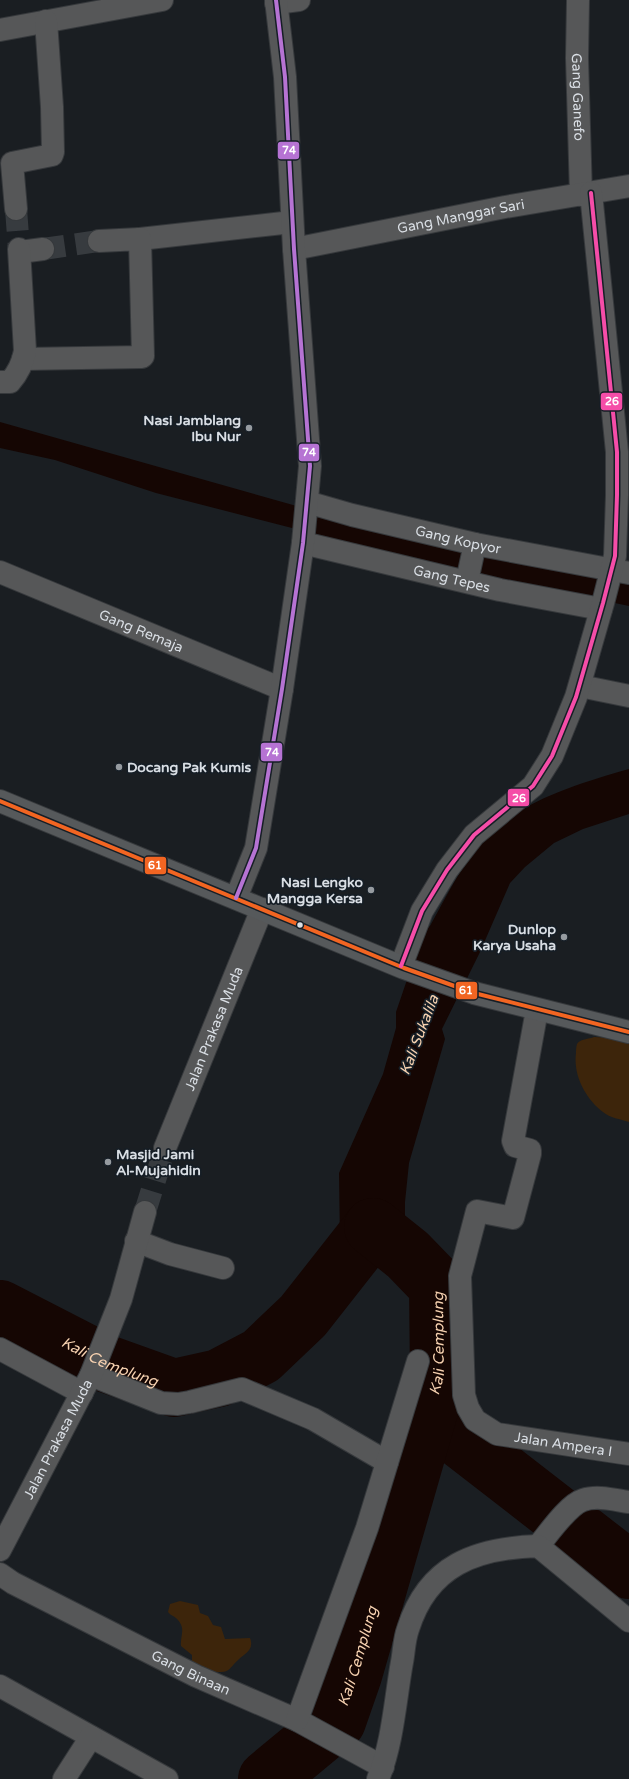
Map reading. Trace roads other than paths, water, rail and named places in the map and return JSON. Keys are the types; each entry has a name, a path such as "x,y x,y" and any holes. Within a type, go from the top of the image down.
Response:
{"main road":[{"path":"0,801 403,967 474,993 629,1032"}],"street":[{"path":"0,30 162,0"},
{"path":"236,898 256,848 282,689 307,504 310,459 292,222 285,76 276,2 299,0"},
{"name":"Gang Ganefo","path":"403,967 422,911 447,870 474,835 534,786 552,756 580,686 602,606 616,574 617,452 586,194 577,58 578,0"},
{"path":"10,196 13,161 52,155 53,152 52,107 46,22"},
{"name":"Gang Manggar Sari","path":"294,249 505,207 629,186"},
{"path":"99,241 292,222"},
{"path":"23,359 142,358 140,238"},
{"path":"0,382 10,382 23,359 25,352 19,250 43,249"},
{"name":"Gang Kopyor","path":"307,504 475,545 616,574"},
{"name":"Gang Tepes","path":"303,539 468,578 500,590 602,606"},
{"path":"468,578 475,545"},
{"name":"Gang Remaja","path":"0,572 282,689"},
{"path":"580,686 629,696"},
{"name":"Jalan Prakasa Muda","path":"166,1148 262,909"},
{"name":"Jalan Ampera I","path":"537,1010 512,1142 515,1146 530,1150 513,1218 478,1211 460,1276 464,1395 468,1408 475,1420 497,1434 629,1454"},
{"name":"Jalan Prakasa Muda","path":"0,1550 88,1379 111,1327 121,1299 145,1212"},
{"path":"136,1241 170,1254 223,1268"},
{"path":"0,1349 161,1403 178,1404 190,1402 242,1389 313,1419 387,1462"},
{"path":"304,1724 367,1528 418,1361"},
{"path":"381,1773 391,1733 407,1630 422,1597 432,1583 453,1567 488,1551 513,1547 544,1538 574,1505 583,1500 593,1498 629,1502"},
{"path":"544,1538 629,1621"},
{"name":"Gang Binaan","path":"0,1574 13,1583 196,1676 304,1724 351,1750 381,1773"},
{"path":"0,1686 168,1779"},
{"path":"64,1779 92,1737"}],"water":[{"path":"0,422 392,533 391,536 447,545 629,583 629,606 448,568 156,493 55,460 0,448"},
{"name":"Kali Sukalila","path":"629,769 629,814 583,829 554,843 525,867 510,883 480,952 442,1029 445,1039 409,1163 405,1202 405,1234 374,1259 340,1244 339,1173 383,1074 396,1028 396,1012 423,933 430,926 454,882 483,841 497,827 514,815 532,804 570,787"}],"waterway":[{"name":"Kali Cemplung","path":"0,1309 107,1364 174,1388 219,1378 261,1356 303,1316 373,1227"},
{"name":"Kali Cemplung","path":"267,1779 337,1721 353,1675 439,1376 438,1286 408,1255 373,1227"},
{"path":"428,1414 629,1570"}],"tunnel":[{"path":"16,209 19,249"},
{"path":"43,249 99,241"},
{"path":"145,1212 165,1148"}],"place":[{"name":"Nasi Jamblang Ibu Nur","path":"249,428"},
{"name":"Docang Pak Kumis","path":"119,767"},
{"name":"Nasi Lengko Mangga Kersa","path":"371,890"},
{"name":"Dunlop Karya Usaha","path":"564,937"},
{"name":"Masjid Jami Al-Mujahidin","path":"108,1162"}]}
